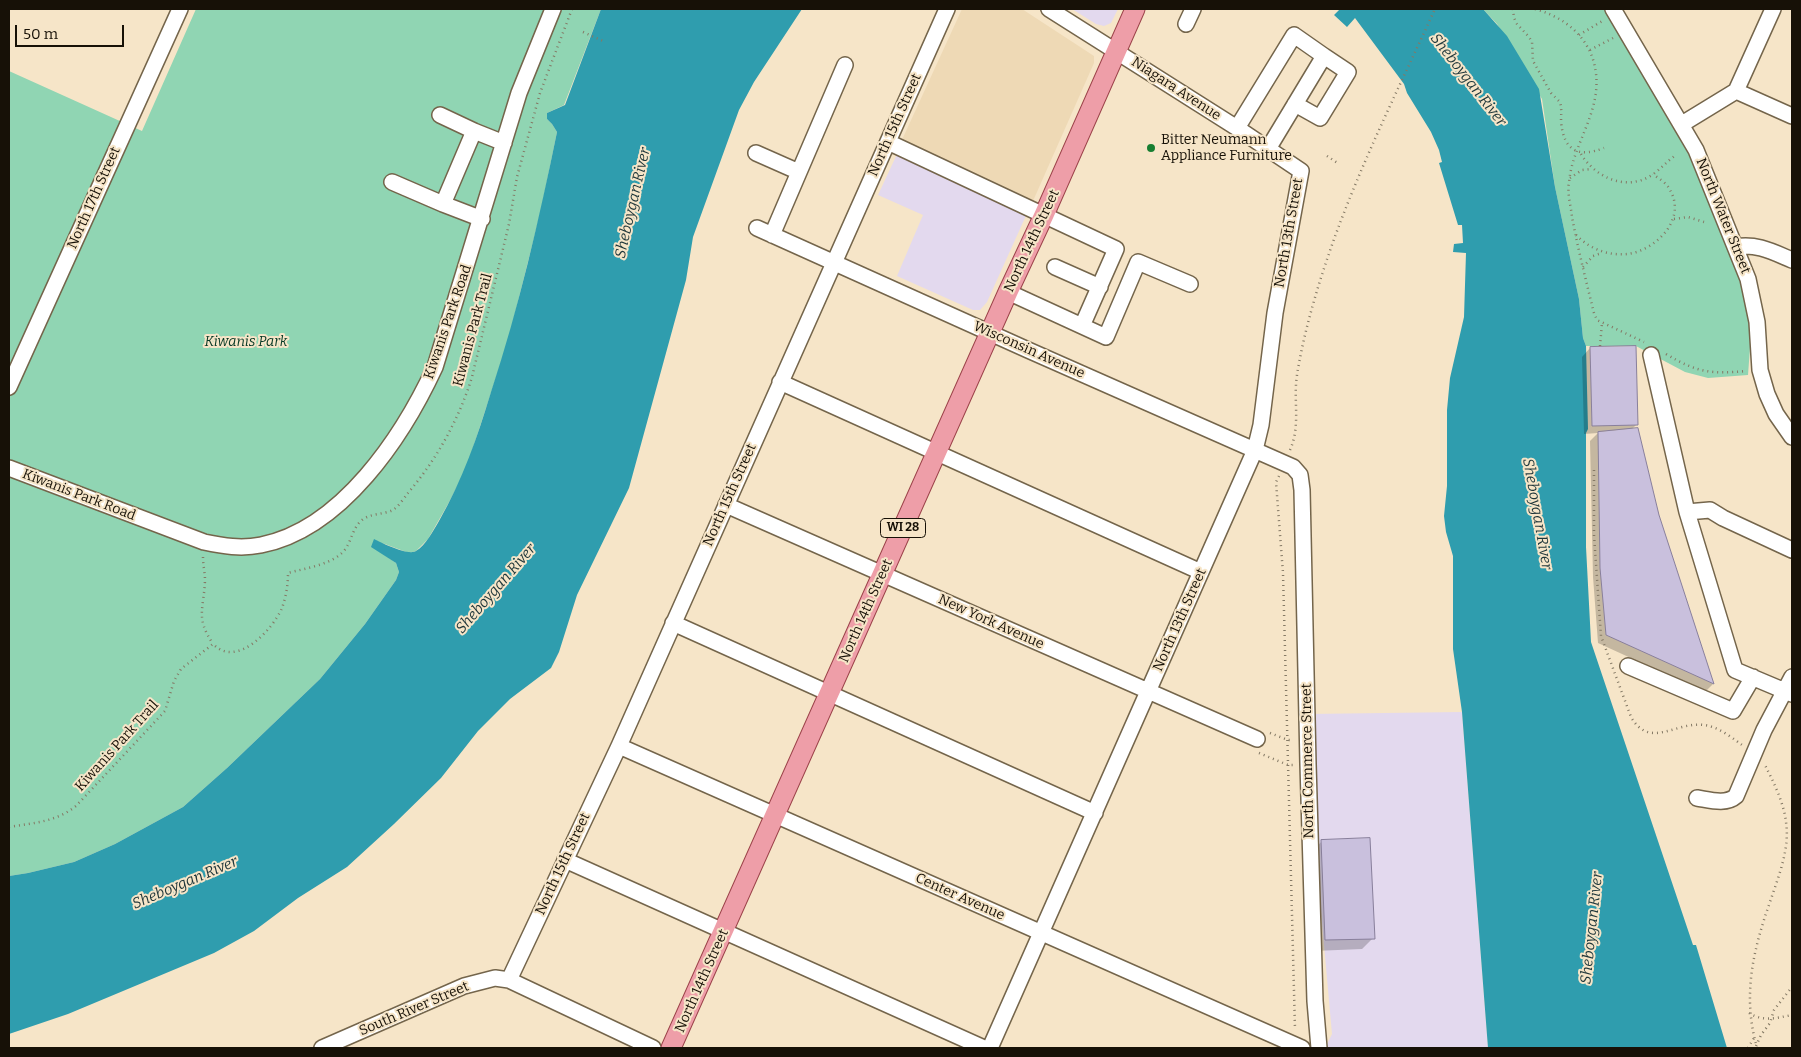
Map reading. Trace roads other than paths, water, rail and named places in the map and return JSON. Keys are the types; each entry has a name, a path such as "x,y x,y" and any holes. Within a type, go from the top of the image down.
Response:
{"main road":[{"name":"North 14th Street","path":"671,1048 1135,9"}],"street":[{"name":"North 17th Street","path":"9,387 180,9"},
{"name":"Kiwanis Park Road","path":"9,468 204,542 230,547 262,545 292,535 315,522 343,499 367,474 408,420 435,367 482,219 519,93 553,9"},
{"name":"North 15th Street","path":"509,980 619,746 947,9"},
{"name":"Niagara Avenue","path":"1049,9 1237,128 1301,171"},
{"path":"1186,24 1193,9"},
{"path":"1682,124 1736,91 1773,9"},
{"name":"North Water Street","path":"1614,10 1696,150 1748,279 1755,303 1760,370 1767,394 1776,414 1792,437"},
{"path":"1237,128 1294,35 1348,72 1320,118 1295,104"},
{"path":"1268,149 1324,56"},
{"path":"772,235 845,65"},
{"path":"1736,91 1792,116"},
{"path":"440,115 504,143"},
{"path":"443,204 474,131"},
{"path":"888,142 1116,249 1082,326"},
{"path":"756,153 799,172"},
{"name":"North 13th Street","path":"990,1048 1255,450 1261,425 1275,313 1301,171"},
{"path":"392,182 482,219"},
{"name":"Wisconsin Avenue","path":"757,228 1294,467 1300,475"},
{"path":"1735,247 1760,246 1792,260"},
{"path":"1008,292 1106,337 1138,262 1190,284"},
{"path":"1055,267 1100,287"},
{"path":"1652,349 1686,512 1735,670 1789,692"},
{"path":"780,382 1201,572"},
{"name":"North Commerce Street","path":"1300,475 1302,490 1315,1001 1319,1048"},
{"name":"New York Avenue","path":"726,505 1257,739"},
{"path":"1686,512 1710,510 1792,550"},
{"path":"673,623 1094,813"},
{"path":"1628,666 1733,711 1753,677"},
{"path":"1697,798 1724,802 1735,798 1769,720 1789,692 1792,676"},
{"name":"Center Avenue","path":"619,746 1299,1047"},
{"path":"565,860 984,1048"},
{"name":"South River Street","path":"322,1048 464,986 495,978 509,980"},
{"path":"509,980 653,1048"},
{"path":"351,1048 359,1032"}],"water":[{"name":"Sheboygan River","path":"601,9 802,9 754,82 739,110 693,237 686,280 629,488 577,595 559,652 551,668 510,699 478,731 441,778 347,867 298,898 254,931 214,953 68,1014 9,1034 9,876 74,862 115,844 183,807 227,768 320,679 365,624 396,580 399,572 396,563 371,547 374,539 407,552 416,551 429,538 439,521 455,490 475,442 519,296 536,231 557,132 547,119 547,113 565,105"},
{"name":"Sheboygan River","path":"1340,9 1483,9 1507,36 1539,89 1555,187 1579,299 1583,338 1586,346 1588,429 1586,433 1586,547 1591,642 1693,945 1696,945 1727,1048 1488,1048 1462,712 1453,649 1453,556 1446,532 1444,516 1447,486 1447,410 1450,378 1464,317 1466,253 1453,252 1454,244 1463,243 1462,225 1458,225 1439,163 1442,162 1439,150 1431,132 1407,93 1404,84 1355,18 1347,27 1334,15"}],"place":[{"name":"Bitter Neumann Appliance Furniture","path":"1151,148"}],"park label":[{"name":"Kiwanis Park","path":"246,342"}]}
